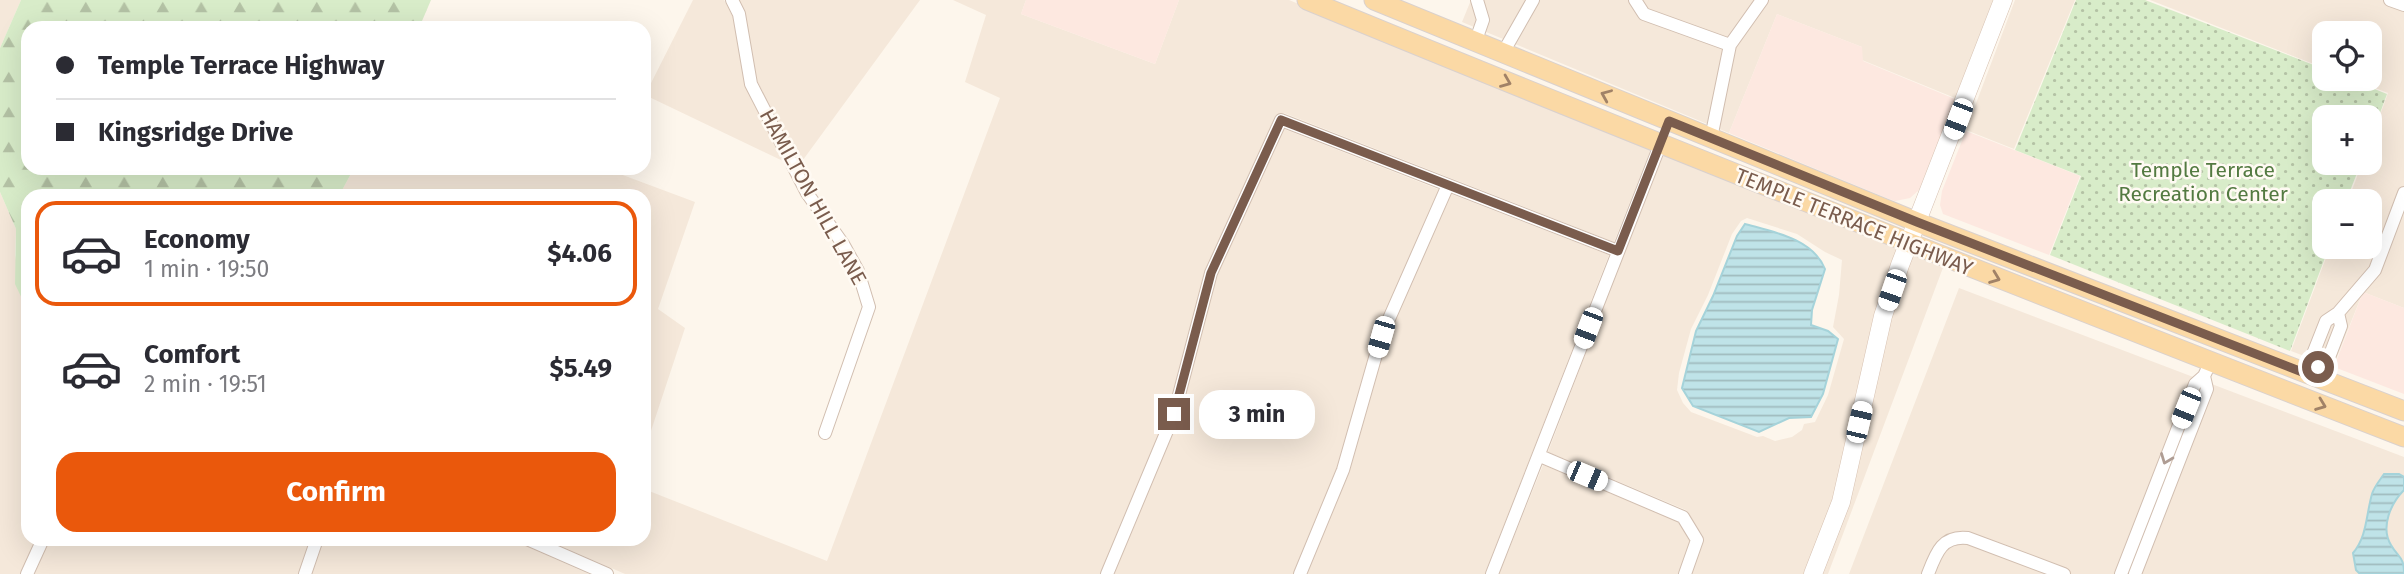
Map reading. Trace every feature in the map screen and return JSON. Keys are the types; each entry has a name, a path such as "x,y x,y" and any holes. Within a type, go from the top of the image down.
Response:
{"main road":[{"name":"TEMPLE TERRACE HIGHWAY","path":"1307,0 1909,244 2208,369 2404,437"},
{"name":"TEMPLE TERRACE HIGHWAY","path":"1374,0 1917,222 2317,372 2404,411"},
{"path":"1365,24 1409,29 1481,57 1496,58 1504,51"},
{"path":"1660,145 1669,121"},
{"path":"2208,369 2230,356 2306,383 2317,372"}],"street":[{"name":"HAMILTON HILL LANE","path":"732,0 739,14 751,84 807,193 843,244 858,271 869,307 825,433"},
{"path":"1476,40 1483,20 1477,0"},
{"path":"1504,51 1533,0"},
{"path":"1635,0 1644,14 1730,45"},
{"path":"1711,138 1730,45 1762,0"},
{"path":"1813,574 1841,502 1883,316 2003,0"},
{"path":"2390,0 2404,5"},
{"path":"1107,574 1174,414 1211,273 1281,120 1618,251"},
{"path":"1492,574 1660,145"},
{"path":"1300,574 1343,470 1381,337 1448,185"},
{"path":"2317,372 2311,359 2326,321 2338,313 2375,270 2404,193"},
{"path":"2135,574 2195,384 2208,369"},
{"path":"1540,456 1683,516 1697,540 1685,574"},
{"path":"2121,574 2155,505"},
{"path":"1928,574 1942,545 1959,537 2064,574"},
{"path":"27,574 41,546"},
{"path":"305,574 315,546"},
{"path":"543,546 607,574"}],"shaded area":[{"path":"0,0 21,0 0,48"},
{"path":"693,0 724,0 733,17 746,88 783,161 651,98 651,83"},
{"path":"739,0 920,0 800,164 757,81 745,12"},
{"path":"953,0 1026,0 1021,14 1155,64 1179,0 1289,0 1651,149 1614,242 1284,113 1275,117 1205,271 1168,412 1100,574 625,574 561,546 651,546 651,492 827,561 1000,98 965,82 986,15"},
{"path":"1026,0 1179,0 1155,64 1021,14"},
{"path":"1471,0 1993,0 1955,98 1862,60 1862,47 1777,14 1729,133 1462,22"},
{"path":"2015,0 2075,0 2014,149 1966,130"},
{"path":"2150,0 2404,0 2404,308 2363,292 2333,367 2291,351 2326,259 2382,259 2382,189 2352,189 2358,175 2382,175 2382,110 2388,93 2382,91 2382,21 2312,21 2312,63"},
{"path":"1777,14 1862,47 1863,61 1955,99 1919,190 1910,198 1895,201 1889,199 1729,133"},
{"path":"1284,129 1440,190 1375,335 1337,468 1293,574 1114,574 1180,416 1217,275"},
{"path":"1966,131 2080,176 2049,255 1943,214 1940,205 1942,191"},
{"path":"1662,154 1900,248 1835,500 1807,574 1691,574 1703,543 1703,536 1686,510 1548,452","holes":["1747,218 1797,234 1842,260 1833,327 1844,339 1828,395 1815,422 1804,424 1802,430 1792,437 1775,441 1691,412 1677,390 1691,329 1708,295 1732,234 1741,221"]},
{"path":"350,175 623,175 695,202 658,309 685,328 651,431 651,189 343,189"},
{"path":"0,192 16,229 15,255 21,284 21,546 34,546 20,574 0,574"},
{"path":"1451,194 1609,255 1485,574 1306,574 1349,473 1387,339"},
{"path":"1912,253 1944,265 1828,574 1820,574 1889,317"},
{"path":"1959,288 2404,457 2404,574 1849,574"},
{"path":"2363,292 2404,308 2404,394 2334,367"},
{"path":"1543,465 1679,522 1690,542 1678,574 1499,574"},
{"path":"47,546 308,546 299,574 33,574"},
{"path":"321,546 526,546 589,574 311,574"}],"green space":[{"path":"21,0 431,0 422,21 21,21 21,175 350,175 343,189 21,189 21,297 15,284 16,229 0,192 0,48"},
{"name":"Temple Terrace Recreation Center","path":"2076,0 2145,0 2312,64 2312,91 2379,91 2387,94 2382,108 2382,105 2312,105 2312,175 2356,175 2351,189 2312,189 2312,259 2324,259 2290,351 2050,255 2081,176 2015,150"}],"water":[{"path":"1745,224 1791,238 1812,250 1825,269 1812,310 1811,325 1828,331 1838,339 1823,394 1811,417 1789,418 1759,432 1693,406 1682,388 1696,331 1737,236"},
{"path":"2384,474 2399,474 2404,477 2404,490 2391,508 2387,531 2391,545 2402,561 2404,574 2360,574 2356,570 2353,553 2364,533 2373,491"}],"route":[{"path":"1174,414 1211,273 1281,120 1618,251 1669,121 1917,222 2315,377 2318,367"}]}
